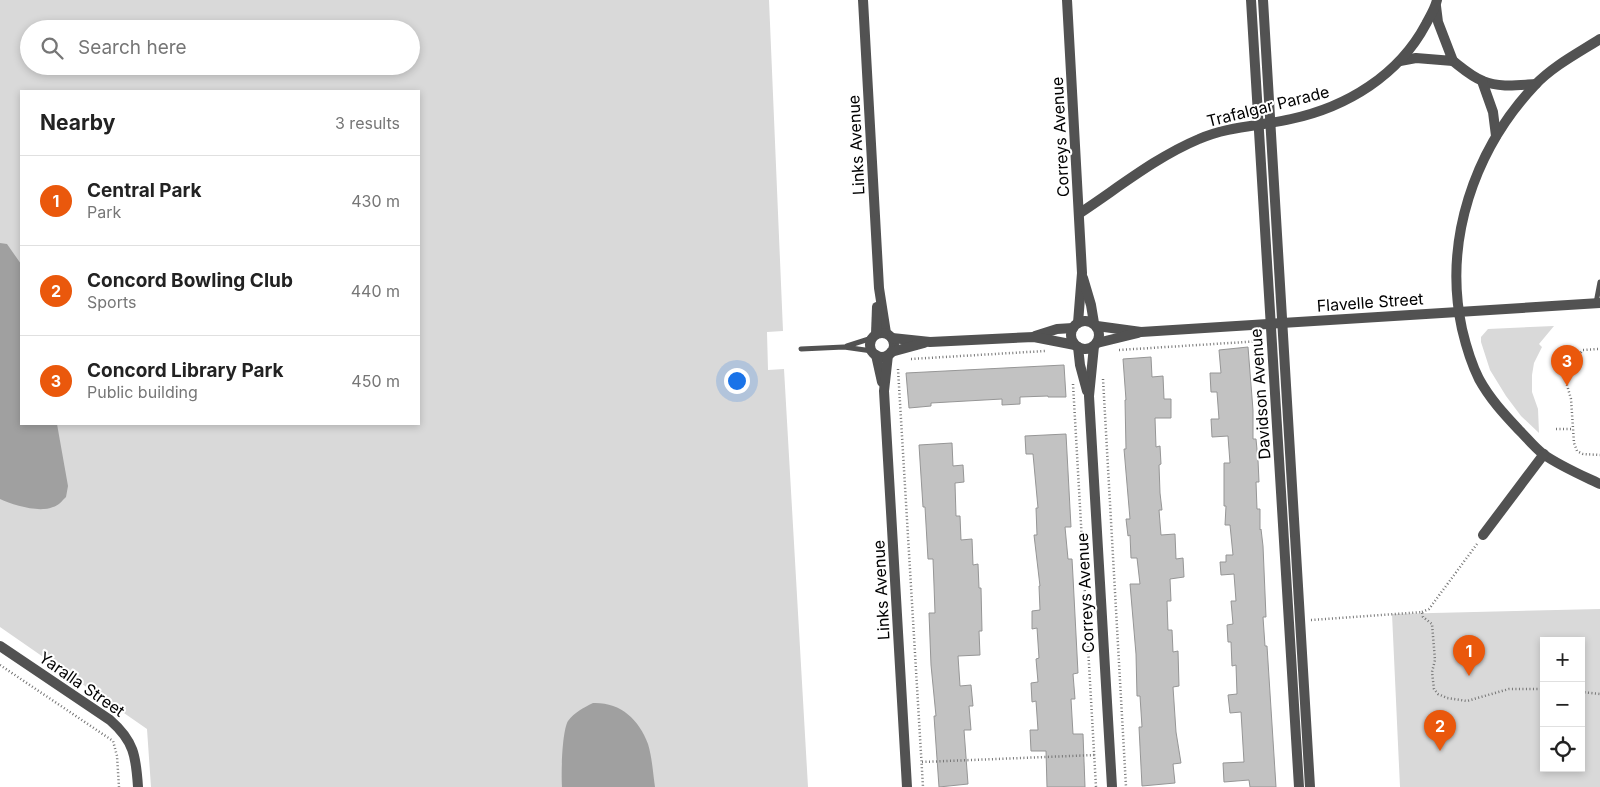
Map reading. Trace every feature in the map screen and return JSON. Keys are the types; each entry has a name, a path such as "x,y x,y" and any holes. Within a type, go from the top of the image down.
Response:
{"street":[{"name":"Links Avenue","path":"863,0 881,336"},
{"name":"Correys Avenue","path":"1067,0 1082,273 1075,326"},
{"name":"Davidson Avenue","path":"1251,0 1300,787"},
{"name":"Davidson Avenue","path":"1263,0 1310,787"},
{"name":"Trafalgar Parade","path":"1080,213 1174,150 1207,136 1324,110 1347,100 1370,86 1400,61 1421,34 1437,3"},
{"path":"1437,3 1438,22 1453,61"},
{"path":"1600,39 1566,60 1536,84 1496,136 1474,180 1464,215 1456,264 1458,312 1468,350 1480,380 1503,414 1544,454 1600,484"},
{"path":"1400,61 1416,58 1453,61 1482,81 1491,84 1510,86 1536,84"},
{"path":"1482,81 1493,112 1496,136"},
{"name":"Correys Avenue","path":"1082,273 1095,325"},
{"name":"Flavelle Street","path":"1096,344 1141,332 1598,303"},
{"path":"930,342 884,357 874,353 870,345 881,336 930,342 1034,337 1075,326 1086,321 1095,325 1100,335 1096,344 1086,349 1034,337"},
{"name":"Flavelle Street","path":"1095,325 1141,332"},
{"path":"1075,326 1071,337 1076,346"},
{"path":"881,336 894,345 890,354"},
{"name":"Correys Avenue","path":"1096,344 1089,396 1112,787"},
{"name":"Correys Avenue","path":"1076,346 1089,396"},
{"name":"Links Avenue","path":"874,353 884,391 907,787"},
{"name":"Links Avenue","path":"884,391 890,354"},
{"path":"1483,535 1544,454"},
{"name":"Yaralla Street","path":"0,646 124,731 132,745 136,762 138,787"}],"lane":[{"path":"1598,303 1600,282"},
{"path":"844,347 881,336"},
{"path":"800,349 844,347 874,353"}],"path":[{"path":"1116,350 1262,341"},
{"path":"1598,349 1583,350 1567,369 1565,378 1571,400 1574,443 1577,451 1590,456 1600,455"},
{"path":"907,359 1048,351"},
{"path":"898,369 923,787"},
{"path":"1102,370 1126,787"},
{"path":"1072,378 1096,787"},
{"path":"1556,429 1573,429"},
{"path":"1311,620 1422,612 1429,609 1483,535"},
{"path":"1422,612 1423,617 1432,624 1435,660 1432,672 1434,690 1438,694 1447,698 1467,701 1509,689 1540,689"},
{"path":"0,665 113,740 117,756 120,787"},
{"path":"1585,692 1600,694"},
{"path":"922,762 1094,755"}],"shaded area":[{"path":"0,0 769,0 783,331 767,332 768,370 784,369 808,787 151,787 147,729 0,627"},
{"path":"0,243 7,244 20,263 20,425 57,425 68,486 66,497 57,506 47,509 26,507 0,499"},
{"path":"1554,326 1539,344 1542,347 1534,363 1532,375 1532,392 1538,409 1539,433 1521,416 1490,370 1481,337 1488,329"},
{"path":"1600,609 1600,787 1400,787 1392,614"},
{"path":"593,703 612,705 634,720 648,744 655,787 562,787 562,753 566,726 573,715"}],"building":[{"path":"1248,347 1253,410 1253,439 1256,439 1258,460 1259,482 1256,482 1257,509 1260,509 1260,530 1263,546 1266,617 1263,617 1265,646 1267,646 1276,787 1250,787 1249,780 1224,782 1223,763 1244,762 1241,712 1230,713 1228,695 1237,694 1236,665 1232,666 1231,642 1228,642 1227,625 1233,624 1231,601 1236,601 1234,574 1221,575 1220,562 1226,562 1226,555 1233,555 1230,525 1225,525 1226,506 1224,506 1224,463 1230,463 1228,436 1212,437 1211,419 1219,419 1217,392 1211,392 1210,373 1221,373 1219,350"},
{"path":"1151,357 1152,377 1163,376 1164,399 1171,399 1171,418 1155,418 1156,447 1160,446 1161,464 1159,465 1162,510 1159,510 1161,535 1175,534 1176,559 1183,558 1184,577 1170,579 1171,601 1167,601 1168,630 1172,630 1173,652 1178,651 1179,686 1173,687 1176,732 1181,763 1173,764 1175,783 1142,786 1139,727 1142,727 1140,696 1137,696 1136,654 1130,584 1140,584 1137,558 1131,558 1130,535 1128,536 1126,519 1130,519 1124,449 1126,449 1126,400 1123,359"},
{"path":"1064,365 1066,397 1020,397 1020,404 1002,405 1002,399 931,403 931,406 909,408 906,373"},
{"path":"1066,434 1071,527 1065,527 1068,559 1072,559 1078,673 1073,674 1075,699 1071,699 1073,734 1083,734 1085,787 1047,787 1046,751 1031,751 1030,730 1038,730 1036,701 1032,702 1031,683 1038,682 1036,659 1039,658 1037,628 1032,629 1032,611 1040,610 1040,586 1034,535 1037,535 1036,508 1038,508 1033,454 1026,454 1025,436"},
{"path":"952,443 953,466 963,465 964,482 955,483 956,516 960,516 961,540 972,539 973,565 978,564 979,588 981,588 982,631 979,631 980,655 958,656 960,686 971,685 973,706 969,706 971,730 964,730 968,784 939,787 929,613 935,613 933,559 928,559 919,445"}],"place":[{"name":"Concord Library Park","path":"1567,386"},
{"name":"Central Park","path":"1469,676"},
{"name":"Concord Bowling Club","path":"1440,751"}]}
